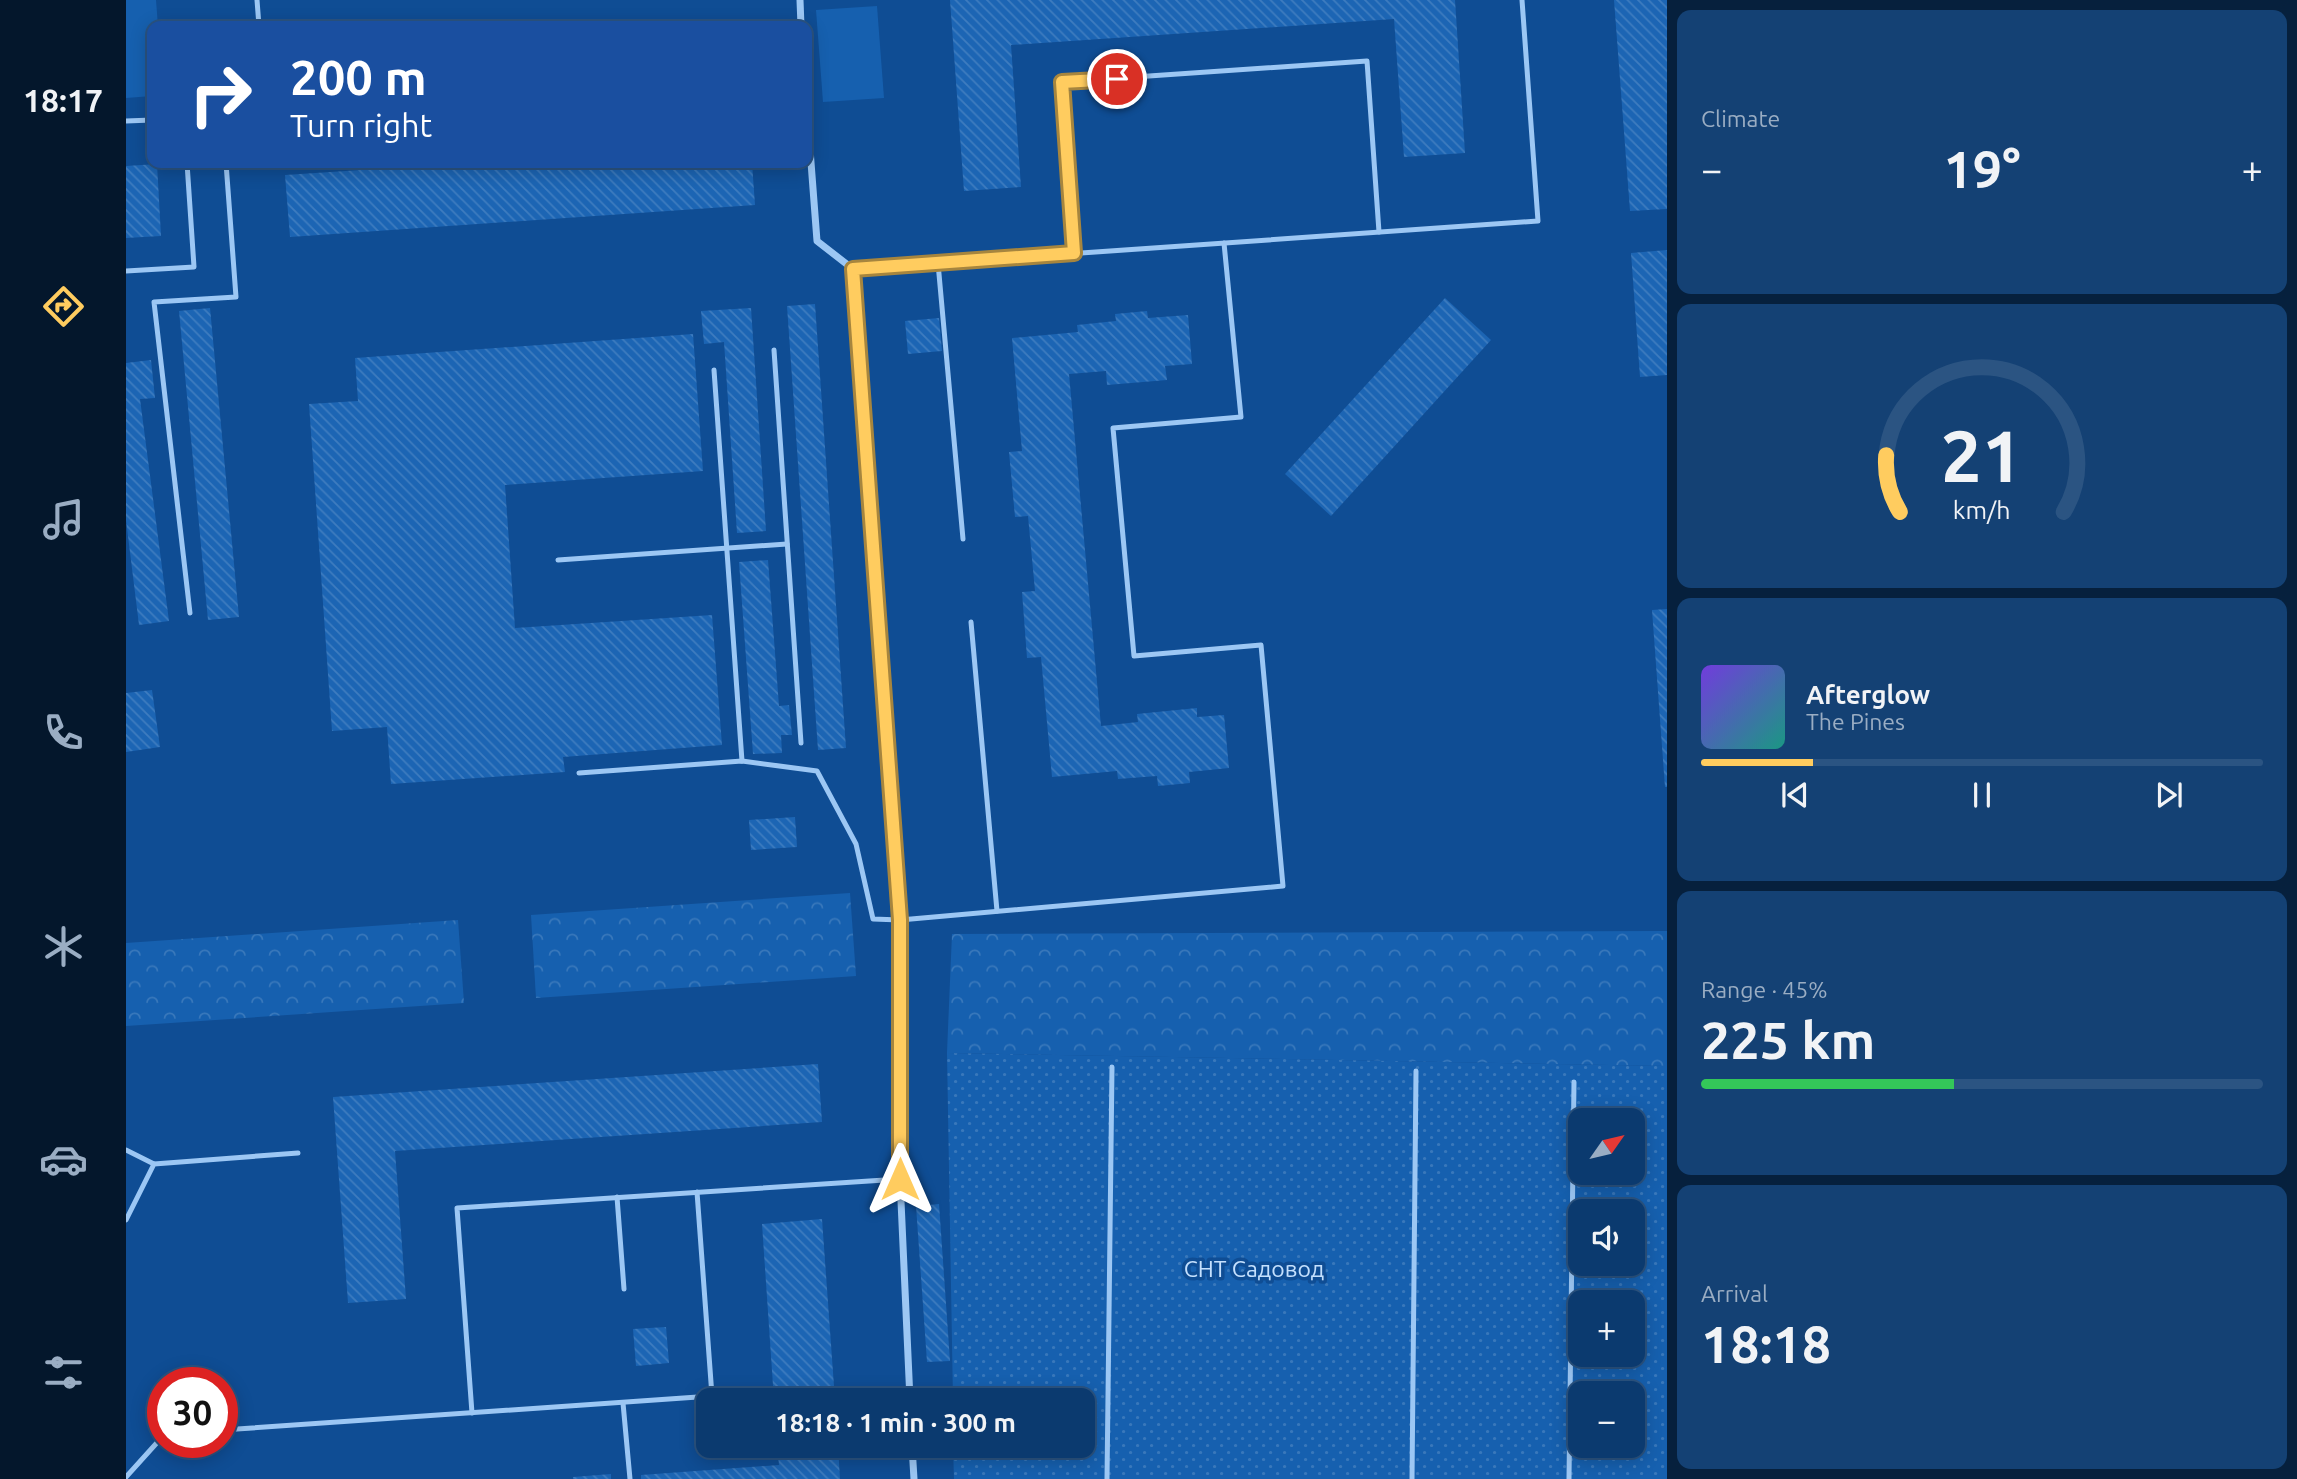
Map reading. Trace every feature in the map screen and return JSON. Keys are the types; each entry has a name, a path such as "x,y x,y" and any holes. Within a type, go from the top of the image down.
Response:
{"street":[{"path":"800,0 801,21"},
{"path":"811,168 817,241 853,269 900,920 900,1179 909,1388"},
{"path":"913,1458 914,1479"}],"lane":[{"path":"257,0 259,21"},
{"path":"853,269 1538,221 1522,0"},
{"path":"1074,253 1062,82 1367,61 1379,232"},
{"path":"126,121 147,120"},
{"path":"126,271 194,267 187,168"},
{"path":"190,613 154,302 236,297 226,168"},
{"path":"579,773 742,761 817,771 856,844 873,919 900,920 1283,886 1261,645 1134,656 1114,442 1113,428 1241,416 1224,243"},
{"path":"938,263 963,538"},
{"path":"774,350 802,743"},
{"path":"714,370 742,761"},
{"path":"558,560 787,544"},
{"path":"971,622 997,911"},
{"path":"1107,1479 1112,1067"},
{"path":"1412,1479 1416,1071"},
{"path":"1569,1479 1574,1082"},
{"path":"126,1150 155,1164 299,1153"},
{"path":"126,1220 155,1164"},
{"path":"472,1413 457,1208 900,1179"},
{"path":"238,1429 712,1396 697,1192"},
{"path":"617,1197 624,1289"},
{"path":"623,1403 630,1479"},
{"path":"126,1477 147,1454"}],"green space":[{"path":"126,0 156,0 158,21 147,21 147,96 126,98"},
{"path":"877,6 884,98 823,102 816,10"},
{"path":"850,893 856,976 536,998 531,915"},
{"path":"458,920 464,1003 126,1026 126,943"},
{"path":"1667,931 1667,1066 947,1053 952,934"},
{"name":"СНТ Садовод","path":"947,1053 1667,1066 1667,1479 954,1479 953,1458 1095,1458 1095,1388 953,1388"}],"building":[{"path":"950,0 1455,0 1465,153 1404,157 1394,19 1011,45 1021,187 964,191"},
{"path":"1614,0 1667,0 1667,209 1630,211"},
{"path":"147,165 147,168 157,168 161,236 126,238 126,166"},
{"path":"391,168 752,168 755,205 290,237 285,175"},
{"path":"1667,250 1667,375 1640,377 1631,253"},
{"path":"1445,298 1491,340 1331,516 1285,474"},
{"path":"815,304 846,748 818,750 787,306"},
{"path":"210,308 239,617 208,620 179,311"},
{"path":"751,308 766,531 737,533 724,342 704,344 701,311"},
{"path":"1147,311 1148,318 1188,315 1192,364 1165,366 1167,380 1107,385 1106,371 1069,374 1101,726 1138,722 1137,714 1197,708 1197,717 1224,715 1229,768 1189,772 1190,783 1158,786 1157,776 1118,779 1117,771 1052,777 1041,657 1027,658 1022,592 1035,591 1028,516 1015,517 1009,452 1022,451 1012,338 1078,332 1077,325 1116,321 1115,314"},
{"path":"939,318 942,351 908,354 905,321"},
{"path":"693,334 703,471 505,485 515,628 712,615 722,745 563,757 565,772 391,784 387,727 332,731 309,404 358,401 355,358"},
{"path":"151,360 155,398 140,399 169,621 139,625 126,520 126,363"},
{"path":"768,560 779,706 789,705 792,735 781,735 782,753 753,754 739,562"},
{"path":"1667,609 1667,787 1665,787 1652,610"},
{"path":"152,690 160,747 126,752 126,693"},
{"path":"795,817 797,847 751,850 749,820"},
{"path":"818,1064 822,1122 395,1151 406,1299 348,1303 333,1097"},
{"path":"939,1204 950,1361 927,1362 916,1206"},
{"path":"822,1219 834,1388 773,1388 762,1224"},
{"path":"666,1327 669,1363 636,1366 633,1329"},
{"path":"778,1458 839,1458 840,1479 641,1479 641,1475 779,1465"},
{"path":"611,1474 611,1479 573,1479 573,1477"}],"route":[{"path":"900,1179 900,920 853,269 1074,253 1062,82 1117,79"}]}
